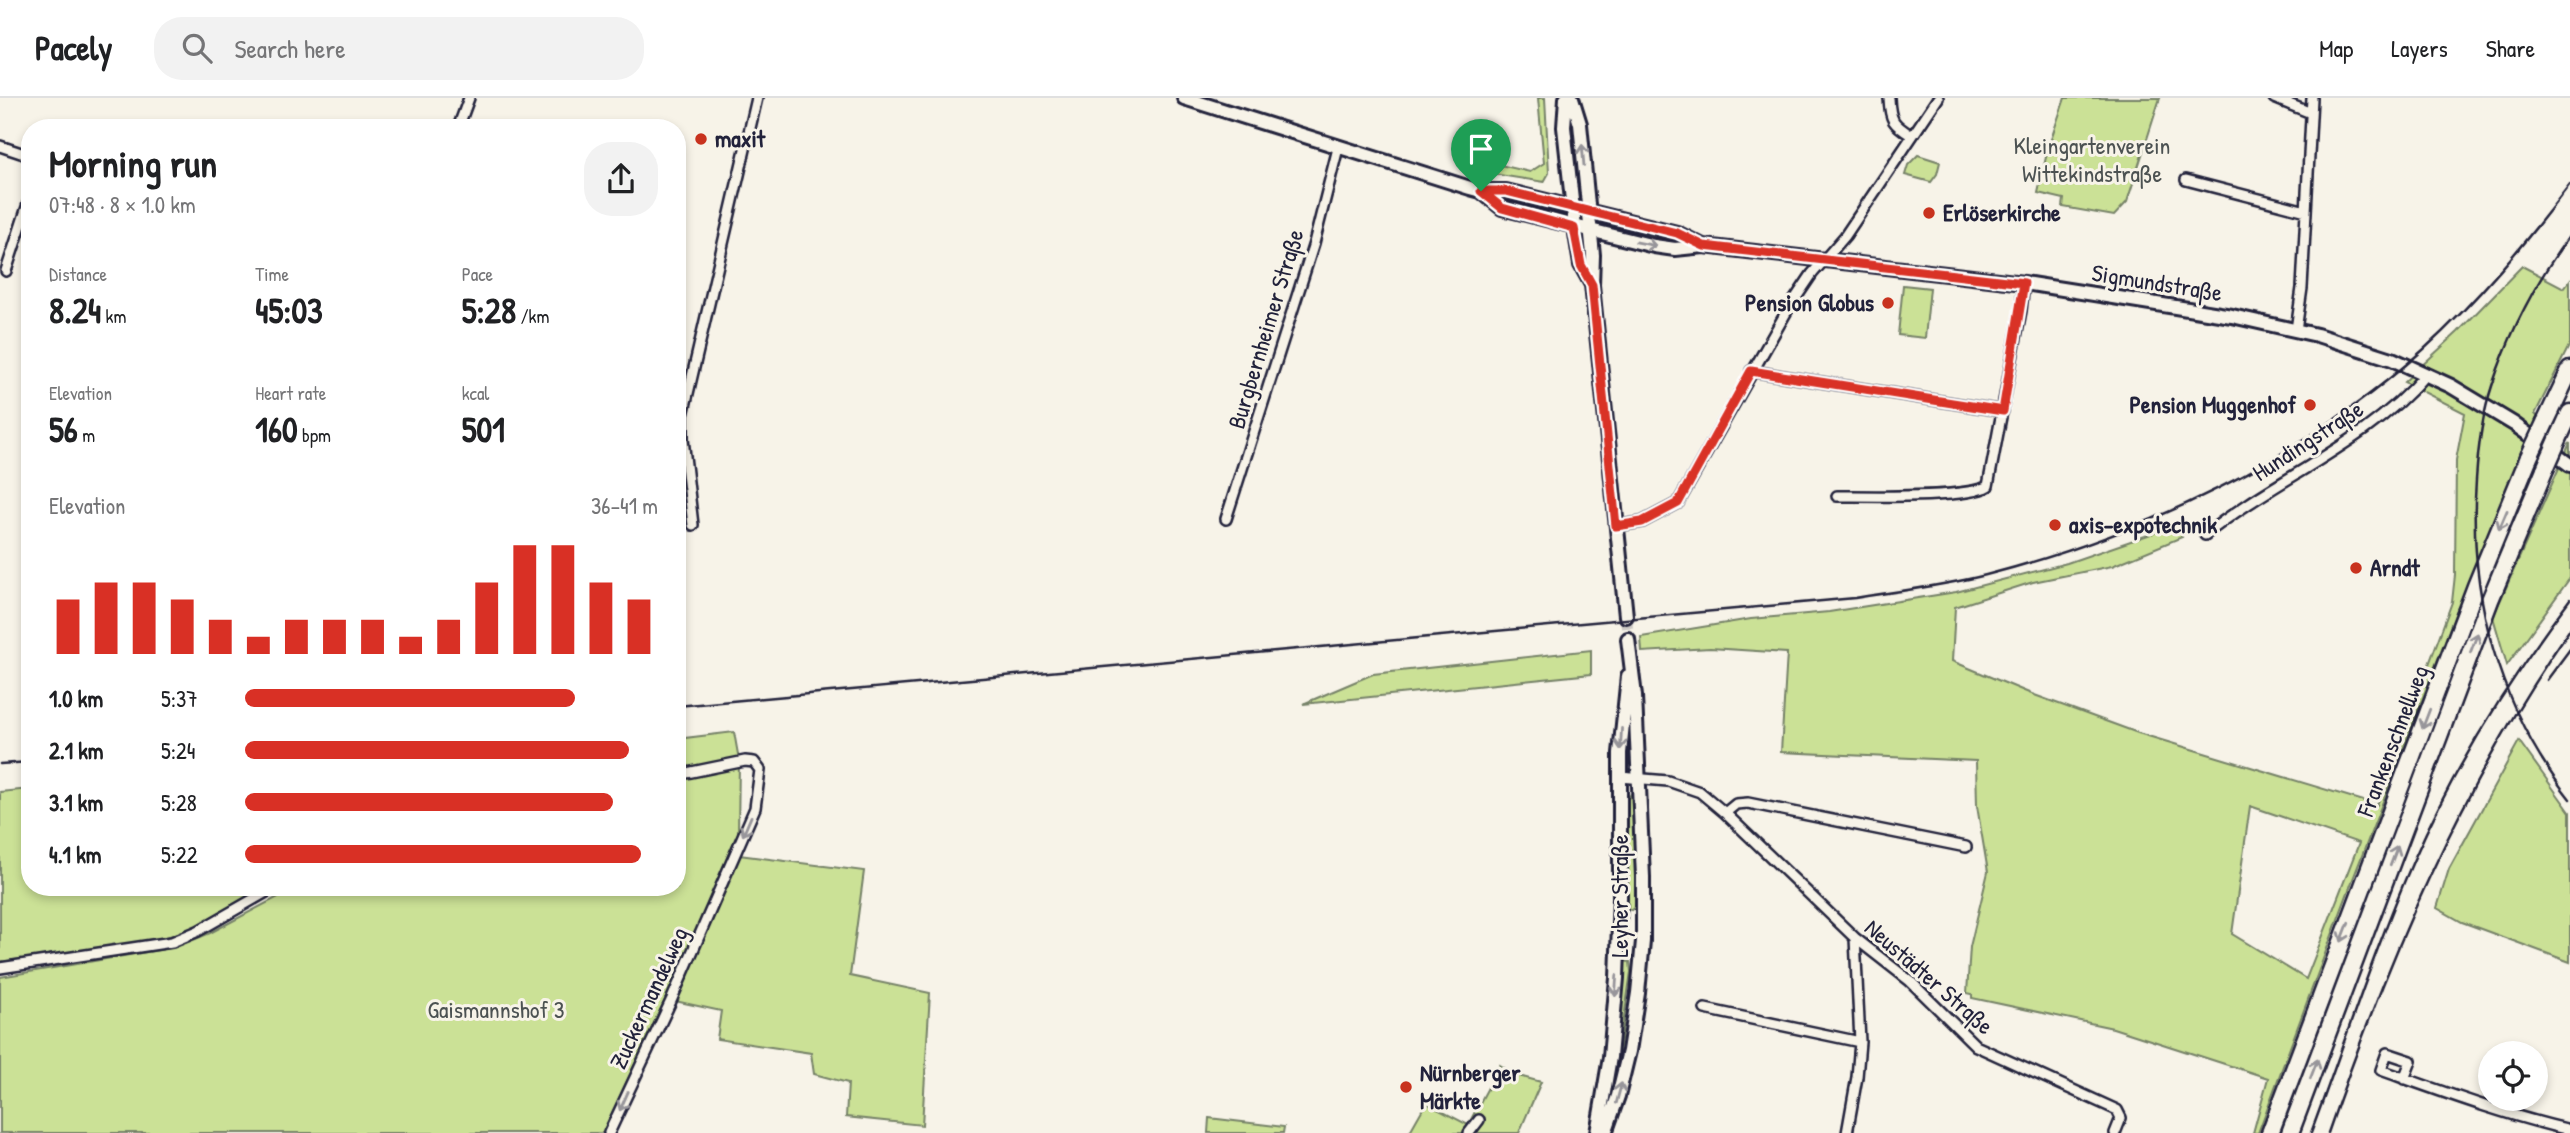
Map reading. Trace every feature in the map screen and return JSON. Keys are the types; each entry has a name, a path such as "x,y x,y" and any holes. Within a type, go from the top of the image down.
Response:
{"highway":[{"name":"Frankenschnellweg","path":"2270,1133 2476,586 2529,457 2570,370"},
{"name":"Frankenschnellweg","path":"2290,1133 2490,600 2570,413"}],"main road":[{"name":"Sigmundstraße","path":"1184,98 1481,191 1506,191 1677,233 1704,246"},
{"path":"1566,98 1564,127 1574,228 1581,265 1592,285"},
{"path":"1572,98 1580,124 1593,265 1592,285 1626,616"},
{"name":"Sigmundstraße","path":"1481,191 1502,208 1590,232 1675,249 1704,246 2024,283 2232,316 2296,330 2364,349 2426,374 2503,417 2570,465"},
{"name":"Leyher Straße","path":"1605,1133 1629,1051 1641,965 1643,894 1639,779 1635,696 1628,639"},
{"name":"Leyher Straße","path":"1597,1133 1610,1057 1616,978 1620,897 1621,727 1629,655"}],"street":[{"path":"461,119 469,98"},
{"path":"686,402 757,98"},
{"path":"1889,98 1890,116 1897,127 1912,136"},
{"path":"1616,526 1642,522 1678,503 1751,371 1800,290 1845,236 1938,98"},
{"path":"2274,98 2311,113"},
{"path":"2296,330 2302,288 2312,98"},
{"path":"0,146 21,153"},
{"name":"Burgbernheimer Straße","path":"1226,520 1314,243 1338,148"},
{"path":"2186,180 2306,211"},
{"path":"6,271 21,225"},
{"path":"1837,496 1920,495 1983,489 1990,481 2024,283"},
{"path":"1751,371 2003,411"},
{"name":"Hundingstraße","path":"2206,535 2237,509 2333,451 2373,422 2409,394 2426,374"},
{"path":"686,470 693,525"},
{"name":"Zuckermandelweg","path":"609,1133 682,977 755,808 760,770 754,762 745,761 686,773"},
{"name":"Neustädter Straße","path":"1620,777 1668,781 1700,792 1855,938 1910,981 1964,1037 1976,1046 2117,1110 2121,1118 2115,1133"},
{"path":"1725,813 1736,804 1748,803 1966,847"},
{"path":"0,968 172,942 198,931 259,896"},
{"path":"1847,1133 1860,1042 1855,938"},
{"path":"1705,1009 1860,1042"},
{"path":"2404,1079 2515,1117 2570,1130"},
{"path":"1469,1133 1479,1120"}],"green space":[{"path":"1538,98 1545,98 1549,173 1544,182 1487,173 1489,168 1496,164 1530,172 1544,163"},
{"name":"Kleingartenverein Wittekindstraße","path":"2065,98 2160,98 2127,202 2114,216 2063,207 2064,199 2038,193 2048,148"},
{"path":"1918,155 1940,162 1937,174 1931,182 1905,175 1908,165"},
{"path":"2522,266 2564,288 2570,280 2570,344 2535,414 2540,419 2461,608 2458,607 2258,1133 2253,1133 2268,1078 2113,1028 1972,998 1972,994 1967,993 1970,947 1988,872 1977,806 1976,761 1781,752 1787,653 1710,648 1642,652 1641,637 1751,619 1829,612 1956,592 2067,563 2177,525 2182,537 2112,566 2033,582 1955,607 1952,661 2138,733 2377,805 2452,602 2455,575 2456,460 2465,413 2404,382 2458,332","holes":["2250,806 2359,843 2306,979 2232,934"]},
{"path":"1903,285 1930,288 1925,338 1898,335"},
{"path":"2570,443 2570,578 2507,665 2493,617"},
{"path":"1591,650 1591,674 1303,704 1373,674"},
{"name":"Gaismannshof 3","path":"734,732 739,760 738,834 693,940 611,1115 606,1133 0,1133 0,977 176,947 210,933 280,896 686,896 686,738"},
{"path":"2519,741 2570,812 2570,962 2462,922 2437,908 2449,869"},
{"path":"21,790 21,896 248,896 194,927 159,940 0,962 0,792"},
{"path":"1632,792 1638,896 1635,907 1631,910 1624,907 1625,804"},
{"path":"739,855 864,871 850,976 930,993 922,1125 846,1117 848,1083 814,1074 811,1053 717,1039 721,1011 675,1001"},
{"path":"1622,961 1630,962 1631,972 1612,1100 1604,1126"},
{"path":"1500,1065 1515,1075 1541,1082 1519,1133 1409,1133 1426,1103 1468,1125"},
{"path":"1209,1118 1284,1127 1283,1133 1208,1133"}],"tunnel":[{"path":"1626,616 1628,639"}],"railway":[{"path":"686,705 1855,598 1986,575 2104,538 2162,515 2273,459 2325,426 2375,390 2443,331 2500,270 2570,184"},
{"path":"2570,235 2525,307 2492,386 2479,444 2475,523 2477,566 2493,648 2524,727 2545,764 2570,799"},
{"path":"2311,1133 2386,927 2430,824 2484,724 2570,599"},
{"path":"2328,1133 2376,1001 2431,873 2495,748 2570,629"},
{"path":"2547,680 2570,649"},
{"path":"0,764 21,763"}],"place":[{"name":"maxit","path":"701,139"},
{"name":"Erlöserkirche","path":"1929,213"},
{"name":"Pension Globus","path":"1888,303"},
{"name":"Pension Muggenhof","path":"2310,405"},
{"name":"axis-expotechnik","path":"2055,525"},
{"name":"Arndt","path":"2356,568"},
{"name":"Nürnberger Märkte","path":"1406,1087"}],"route":[{"path":"1481,191 1506,191 1677,233 1704,246 2024,283 2003,411 1751,371 1678,503 1642,522 1616,526 1592,285 1581,265 1574,228 1502,208 1481,191"}]}
